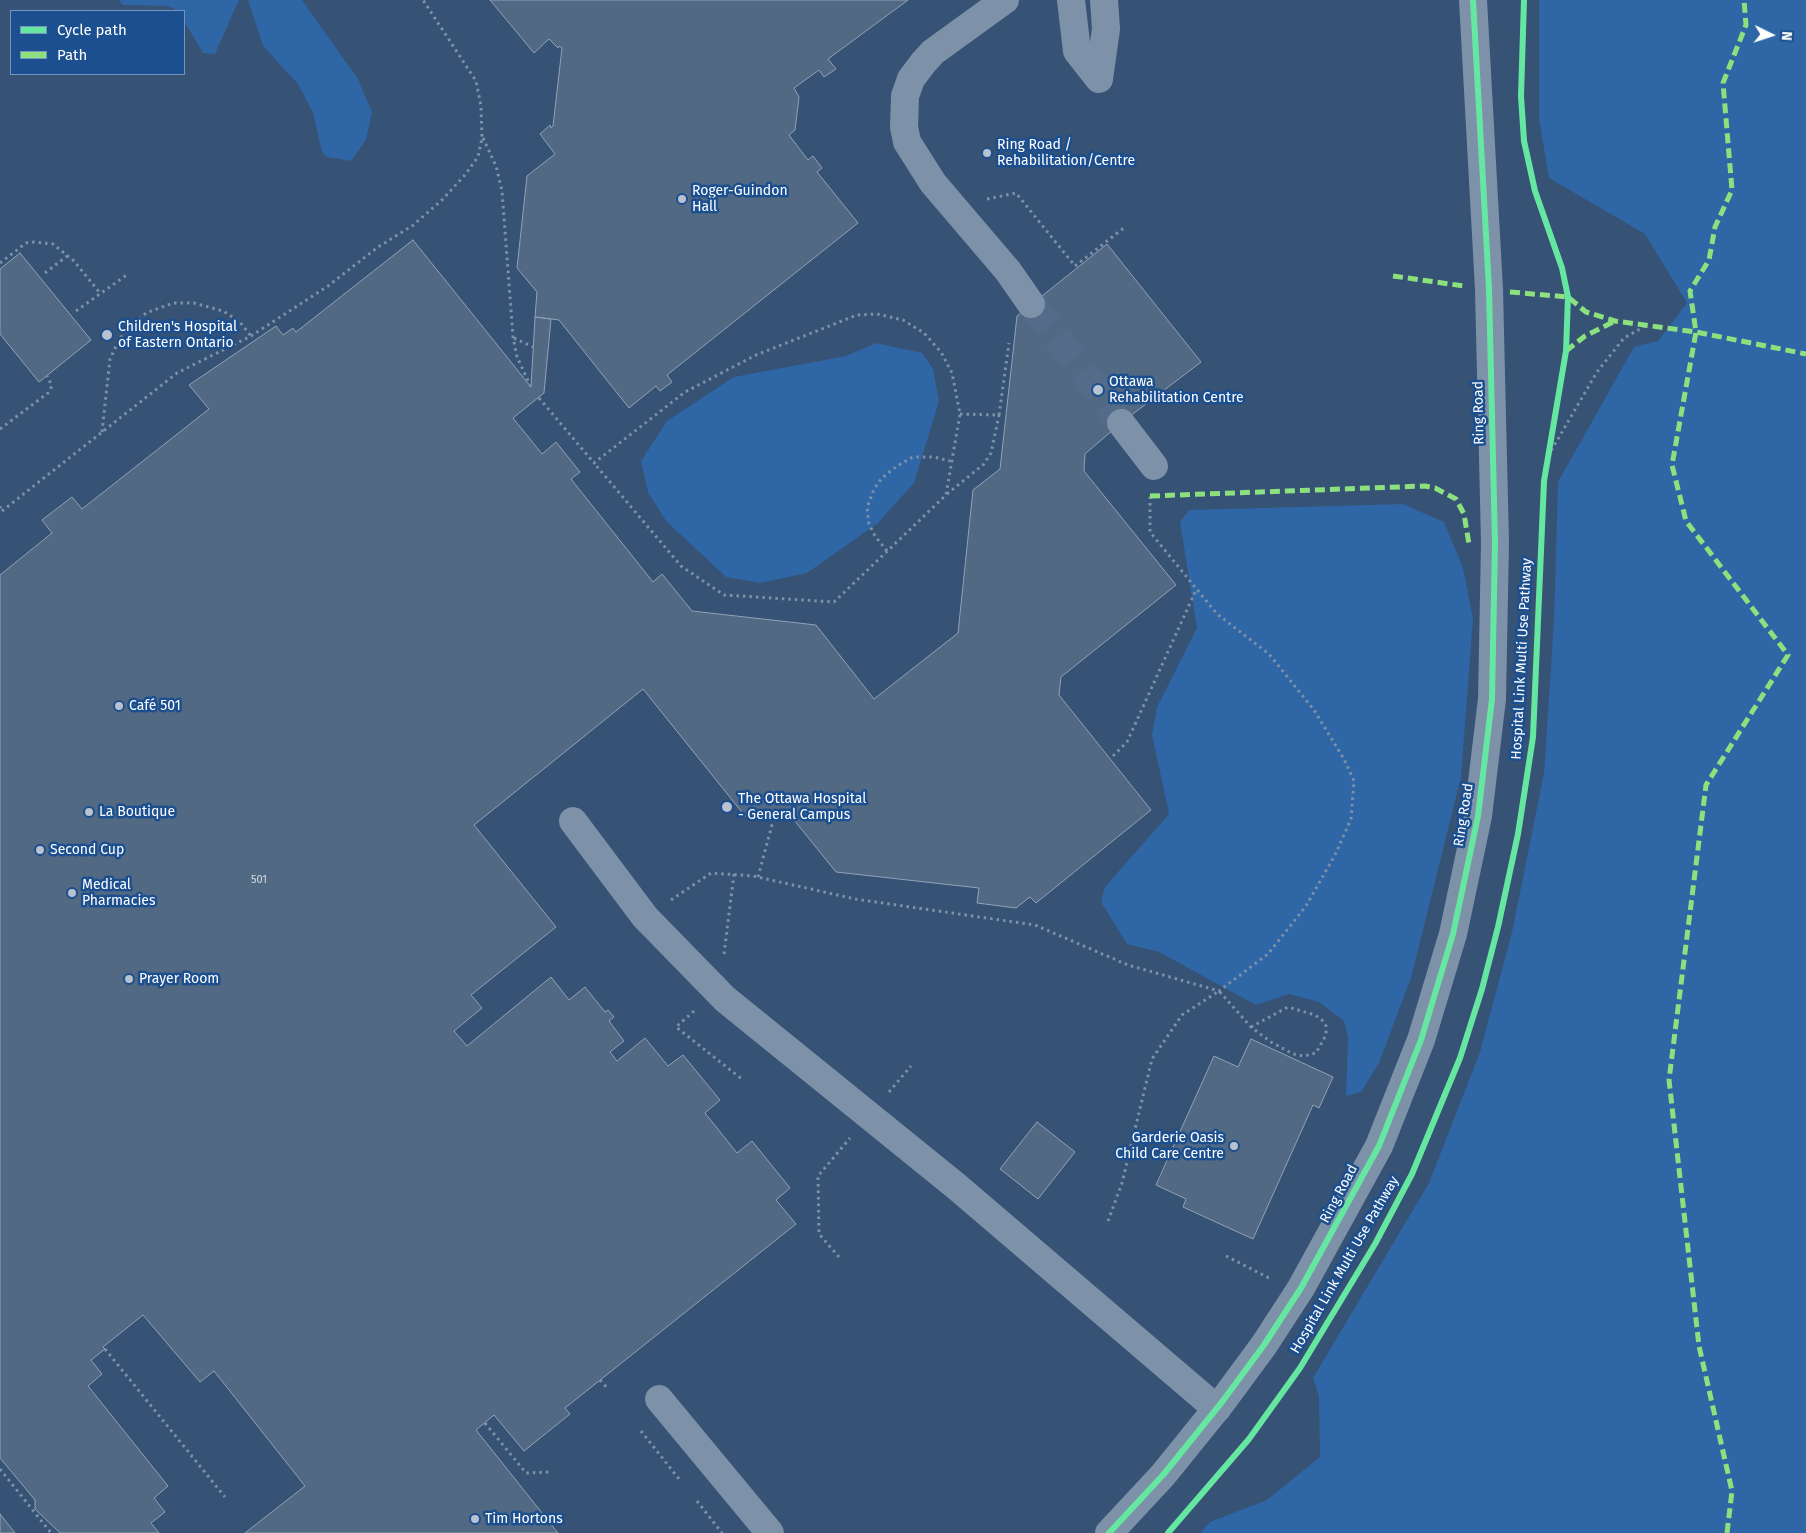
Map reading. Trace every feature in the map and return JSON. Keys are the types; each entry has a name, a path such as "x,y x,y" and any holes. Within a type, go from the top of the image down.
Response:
{"street":[{"path":"1005,0 933,52 923,63 911,80 905,96 904,127 907,142 933,183 1008,271 1031,304"},
{"path":"1071,0 1077,51 1099,78 1106,29 1104,0"},
{"name":"Ring Road","path":"1109,1533 1163,1475 1216,1409 1264,1345 1302,1288 1379,1146 1421,1040 1453,934 1478,816 1492,699 1495,543 1489,290 1473,0"},
{"path":"1121,423 1154,466"},
{"path":"573,821 646,917 725,1000 964,1192 1216,1409"},
{"path":"659,1399 770,1533"}],"path":[{"path":"0,506 1,512 177,373 251,336 328,286 378,247 412,226 442,200 478,157 482,138 481,106 476,81 424,0"},
{"path":"482,138 496,166 502,190 513,337 517,356 531,387"},
{"path":"984,200 1016,193 1074,266 1125,227"},
{"path":"0,263 19,247 34,242 53,244 68,256 100,293"},
{"path":"45,273 68,256"},
{"path":"76,311 128,274"},
{"path":"102,432 110,359 120,338 146,313 174,303 202,304 223,311 238,321 251,336"},
{"path":"594,463 686,392 756,356 857,315 890,316 903,320 924,333 941,352 952,373 960,414 950,460 946,495"},
{"path":"1548,456 1597,372 1624,338 1647,325"},
{"path":"513,337 534,347"},
{"path":"538,398 681,566 724,594 834,602 946,495 984,464 991,453 999,415 1009,343"},
{"path":"0,429 48,393 52,386 47,376"},
{"path":"960,414 999,415"},
{"path":"1546,464 1550,439"},
{"path":"887,551 875,536 869,524 867,508 874,489 882,478 897,466 913,457 934,457 950,460"},
{"path":"1108,1221 1122,1183 1152,1058 1182,1015 1219,992 1268,954 1306,906 1336,855 1351,819 1354,781 1344,759 1314,710 1269,654 1217,614 1150,532 1150,496 1154,466"},
{"path":"1113,756 1127,742 1196,590"},
{"path":"758,877 773,822"},
{"path":"646,917 711,873 734,873 855,898 1035,925 1128,965 1219,992 1251,1027 1293,1054 1308,1056 1316,1052 1326,1035 1326,1026 1322,1020 1315,1015 1288,1007 1251,1027"},
{"path":"723,962 734,873"},
{"path":"694,1010 676,1027 743,1080"},
{"path":"888,1094 911,1066"},
{"path":"839,1257 819,1234 818,1176 852,1137"},
{"path":"1226,1256 1271,1279"},
{"path":"105,1349 225,1497"},
{"path":"600,1380 608,1389"},
{"path":"485,1423 526,1473 550,1472"},
{"path":"641,1432 679,1479"},
{"path":"0,1469 51,1533"},
{"path":"697,1501 722,1533"}],"shaded area":[{"path":"119,0 239,0 215,54 203,53 185,23 185,10 175,10 169,6 123,5"},
{"path":"248,0 302,0 358,79 372,112 366,140 351,161 327,157 322,152 313,113 298,84 263,46"},
{"path":"1539,0 1806,0 1806,1533 1200,1533 1210,1522 1267,1500 1320,1457 1319,1396 1313,1378 1429,1183 1480,1052 1512,932 1544,773 1554,620 1558,482 1634,347 1658,341 1687,303 1645,234 1549,178 1539,119"},
{"path":"876,343 922,353 933,369 939,401 914,483 878,523 807,573 760,583 726,577 666,521 648,492 641,461 667,421 734,377 846,356"},
{"path":"1403,504 1444,522 1463,568 1473,619 1461,777 1411,978 1379,1063 1361,1092 1346,1096 1348,1037 1344,1021 1319,1002 1289,994 1256,1005 1159,952 1127,944 1101,902 1105,887 1169,814 1152,735 1157,707 1197,628 1180,522 1189,510"}],"building":[{"name":"Roger-Guindon Hall","path":"490,0 908,0 828,59 836,69 824,77 819,70 794,88 799,97 795,130 789,135 808,160 813,156 822,168 817,172 858,223 667,375 672,382 660,391 656,386 629,408 559,320 535,317 537,292 517,268 527,176 555,154 540,134 550,125 551,128 553,126 562,48 559,46 558,48 549,39 534,53"},
{"path":"413,240 531,387 535,317 551,319 544,393 513,418 542,454 556,442 580,472 571,479 653,582 662,574 692,611 816,625 874,699 958,633 973,490 1000,469 1017,316 1107,244 1201,362 1121,423 1085,454 1084,471 1176,585 1061,677 1059,695 1151,810 1036,903 1030,897 1016,908 977,903 979,888 836,872 794,820 745,816 643,689 474,825 556,927 471,995 482,1008 454,1031 467,1046 551,977 569,1000 585,987 605,1012 608,1010 614,1017 609,1021 624,1041 610,1052 617,1061 645,1038 668,1066 683,1055 720,1100 705,1113 737,1153 752,1141 790,1188 776,1200 796,1224 565,1408 570,1414 524,1451 494,1415 476,1430 558,1533 245,1533 305,1486 214,1371 200,1382 143,1315 103,1347 105,1349 91,1360 102,1374 88,1386 168,1486 154,1498 165,1512 151,1523 159,1533 60,1533 35,1509 35,1500 0,1458 0,575 52,533 42,520 72,497 82,509 209,409 189,385 276,326 283,335 293,328 296,332"},
{"path":"20,253 91,340 39,382 0,334 0,269"},
{"name":"Garderie Oasis Child Care Centre","path":"1251,1039 1333,1077 1319,1108 1313,1105 1253,1239 1183,1207 1186,1199 1156,1185 1214,1056 1238,1067"},
{"path":"1037,1122 1075,1152 1038,1199 1000,1169"},
{"path":"0,1514 15,1533 0,1533"}],"tunnel":[{"path":"1031,304 1098,390 1121,423"}],"marked path":[{"path":"1727,1533 1732,1491 1699,1346 1669,1080 1706,785 1788,655 1686,521 1672,465 1696,332 1690,291 1709,260 1715,227 1732,190 1723,83 1746,25 1744,0"},
{"path":"1393,276 1464,286"},
{"path":"1510,292 1568,297 1586,312 1615,321 1696,332 1806,354"},
{"path":"1566,351 1585,336 1615,321"},
{"path":"1150,496 1425,486 1435,488 1456,499 1464,514 1469,544"}],"cycle path":[{"path":"1109,1533 1163,1475 1222,1402 1264,1345 1301,1288 1379,1146 1421,1040 1453,934 1478,816 1492,699 1495,543 1489,289 1473,0"},
{"name":"Hospital Link Multi Use Pathway","path":"1168,1533 1249,1439 1300,1368 1375,1244 1412,1174 1460,1058 1482,989 1498,927 1518,834 1533,737 1544,481 1566,351 1568,297 1562,268 1535,191 1524,141 1521,96 1524,0"}],"place":[{"name":"Ring Road / Rehabilitation/Centre","path":"987,153"},
{"name":"Roger-Guindon Hall","path":"682,199"},
{"name":"Children's Hospital of Eastern Ontario","path":"107,335"},
{"name":"Ottawa Rehabilitation Centre","path":"1098,390"},
{"name":"Café 501","path":"119,706"},
{"name":"The Ottawa Hospital - General Campus","path":"727,807"},
{"name":"La Boutique","path":"89,812"},
{"name":"Second Cup","path":"40,850"},
{"name":"Medical Pharmacies","path":"72,893"},
{"name":"Prayer Room","path":"129,979"},
{"name":"Garderie Oasis Child Care Centre","path":"1234,1146"},
{"name":"Tim Hortons","path":"475,1519"}]}
